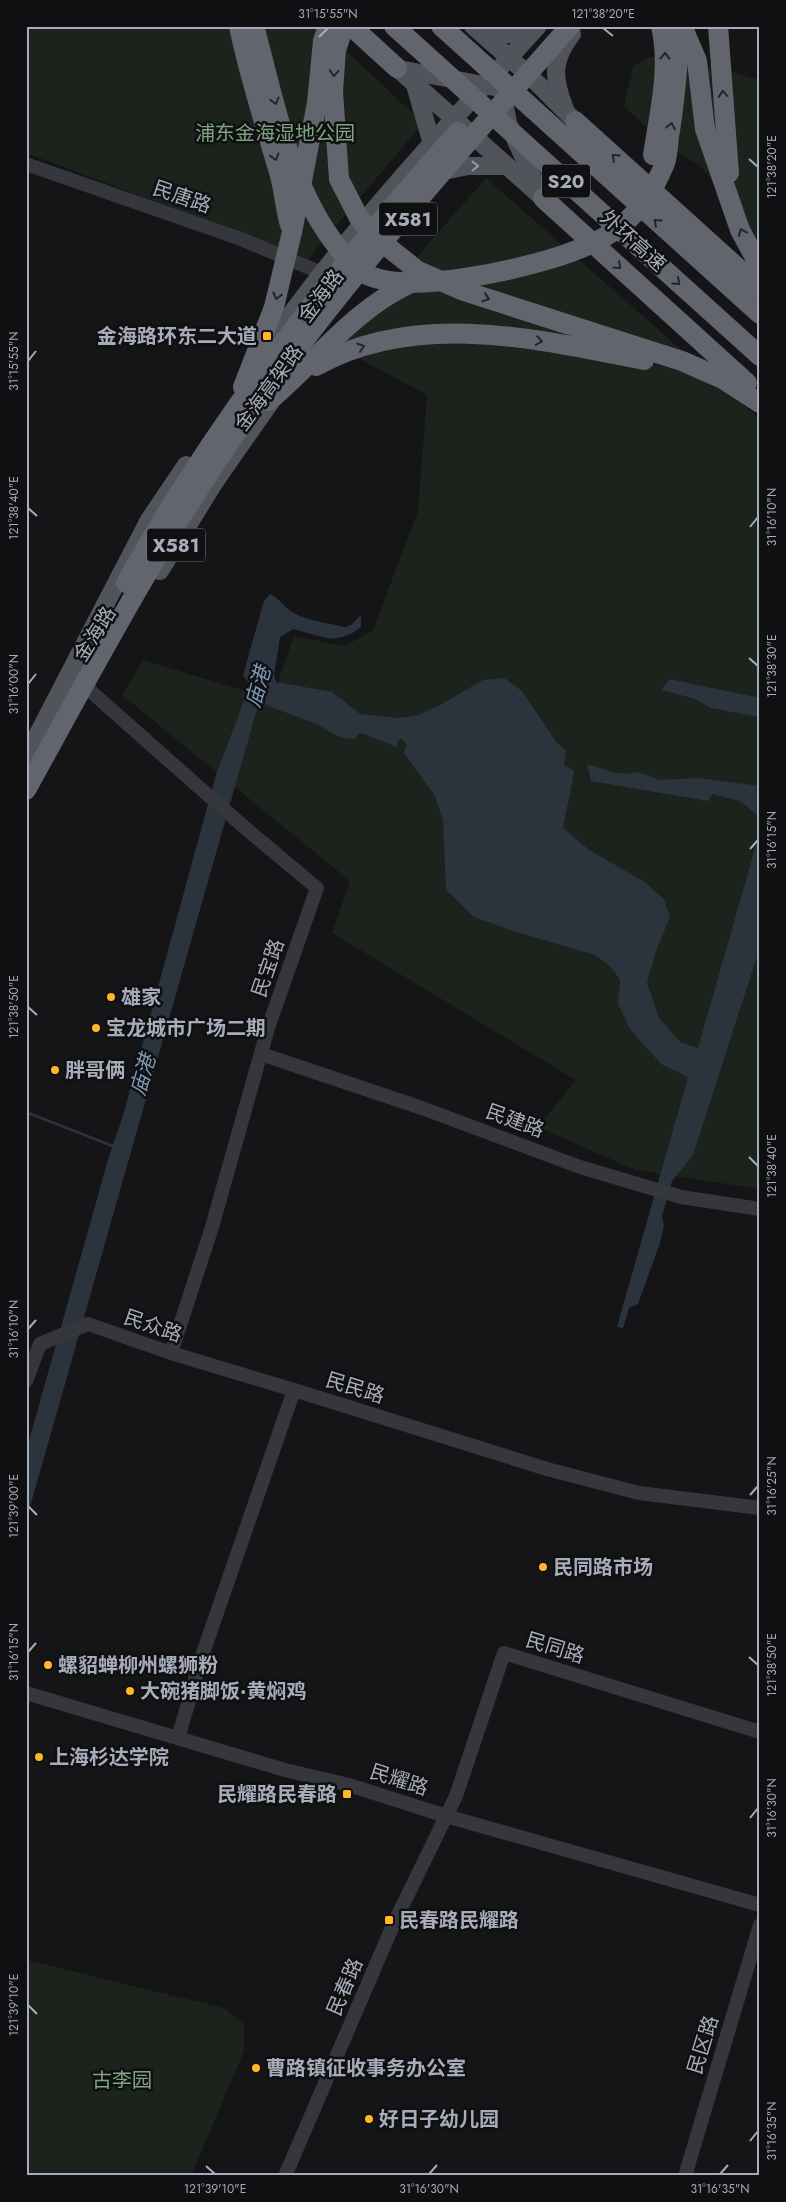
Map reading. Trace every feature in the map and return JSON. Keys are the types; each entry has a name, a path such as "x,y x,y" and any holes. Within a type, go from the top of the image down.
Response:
{"highway":[{"path":"238,26 254,57 305,193 323,229 354,268 384,281 422,283 500,273 584,249 606,237 631,218 646,197 665,162 675,107 681,26"},
{"path":"254,26 254,57 280,175 283,200 292,232"},
{"path":"195,469 240,394 274,306 292,232 317,102 323,41 328,26"},
{"path":"344,26 336,50 333,91 338,179 359,218 374,236 418,271 464,291 576,337 682,361 723,379 760,403"},
{"path":"351,26 397,68"},
{"name":"外环高速","path":"394,26 760,356"},
{"name":"外环高速","path":"441,26 759,314"},
{"path":"244,422 301,374 347,326 397,289 419,279 456,272 574,240 598,229 620,212 642,184 652,163 664,76 665,41 661,26"},
{"path":"681,26 697,61 705,129 730,195 740,230 760,267"},
{"path":"718,26 730,195"},
{"name":"金海高架路","path":"26,790 125,610 182,516 244,422 299,346 397,223 558,28"},
{"name":"金海高架路","path":"26,764 151,538 195,469 285,340 385,214 558,28"},
{"path":"570,115 760,288"},
{"path":"543,198 760,394"},
{"path":"301,374 334,356 401,337 452,333 576,337"}],"main road":[{"path":"472,27 499,35 512,35 558,28 556,78 570,115"},
{"path":"472,27 506,61 570,115"},
{"path":"472,27 487,105 480,134"},
{"name":"金海路","path":"26,757 149,520 272,339 322,273 484,84 506,61 558,28"},
{"name":"金海路","path":"26,800 87,688 214,483 303,355 444,171 529,81 558,28"},
{"path":"506,61 501,89 508,123 529,173 543,198"},
{"path":"397,68 484,84 501,89 529,81"},
{"path":"397,68 415,84 459,114 480,134 506,166 543,198"},
{"path":"415,84 432,144"},
{"path":"459,114 487,105 521,107 547,117 570,115"},
{"path":"444,171 468,166 506,166"}],"street":[{"name":"民唐路","path":"26,164 241,239 322,273"},
{"name":"民宝路","path":"87,688 233,817 317,888 261,1054 212,1227 171,1353"},
{"name":"民建路","path":"261,1054 422,1108 580,1166 681,1197 760,1210"},
{"name":"民众路","path":"26,1381 40,1344 88,1324 171,1353 294,1390"},
{"name":"民民路","path":"178,1738 202,1656 294,1390 547,1469 639,1493 760,1508"},
{"name":"民同路","path":"446,1816 456,1796 504,1654 760,1732"},
{"name":"民耀路","path":"26,1693 285,1770 349,1785 446,1816 760,1905"},
{"name":"民春路","path":"285,2176 394,1923 446,1816"},
{"name":"民区路","path":"685,2176 760,1925"}],"green space":[{"name":"浦东金海湿地公园","path":"26,26 320,26 423,123 308,259 26,153"},
{"path":"649,57 676,57 760,80 760,261 747,220 699,165 675,151 624,107 633,67"},
{"path":"486,178 760,419 760,1189 635,1170 538,1127 576,1080 332,933 350,881 122,695 143,660 272,699 294,636 345,646 373,630 418,511 427,395 338,347"},
{"name":"古李园","path":"26,1960 224,2008 244,2024 244,2051 191,2176 26,2176"}],"water":[{"name":"庙港","path":"270,594 294,613 323,622 345,627 351,625 361,615 361,627 344,637 321,637 293,629 280,637 274,675 276,682 332,692 360,714 399,718 418,715 442,704 483,680 504,678 522,691 557,743 566,750 564,765 574,770 563,828 589,850 643,881 664,899 670,917 656,951 647,983 659,1018 680,1042 698,1048 760,831 760,947 693,1155 672,1181 662,1216 664,1226 660,1243 638,1304 629,1308 623,1328 617,1327 688,1077 661,1064 630,1029 618,1004 620,980 612,968 595,955 516,932 474,917 446,890 443,820 435,796 404,753 407,745 402,739 398,740 397,747 359,733 354,739 342,737 317,724 263,704 257,709 26,1521 26,1451 110,1153 122,1119 216,775 250,685 243,675 264,601"},
{"path":"669,679 760,698 760,717 711,708 695,699 662,690"},
{"path":"587,764 612,772 626,774 638,772 660,780 698,778 760,786 760,817 740,801 712,794 708,801 591,781"}],"waterway":[{"path":"26,1112 115,1147"}],"place":[{"name":"金海路环东二大道","path":"267,336"},
{"name":"雄家","path":"111,997"},
{"name":"宝龙城市广场二期","path":"96,1028"},
{"name":"胖哥俩","path":"55,1070"},
{"name":"民同路市场","path":"543,1567"},
{"name":"螺貂蝉柳州螺狮粉","path":"48,1665"},
{"name":"大碗猪脚饭·黄焖鸡","path":"130,1691"},
{"name":"上海杉达学院","path":"39,1757"},
{"name":"民耀路民春路","path":"347,1794"},
{"name":"民春路民耀路","path":"389,1920"},
{"name":"曹路镇征收事务办公室","path":"256,2068"},
{"name":"好日子幼儿园","path":"369,2119"}]}
